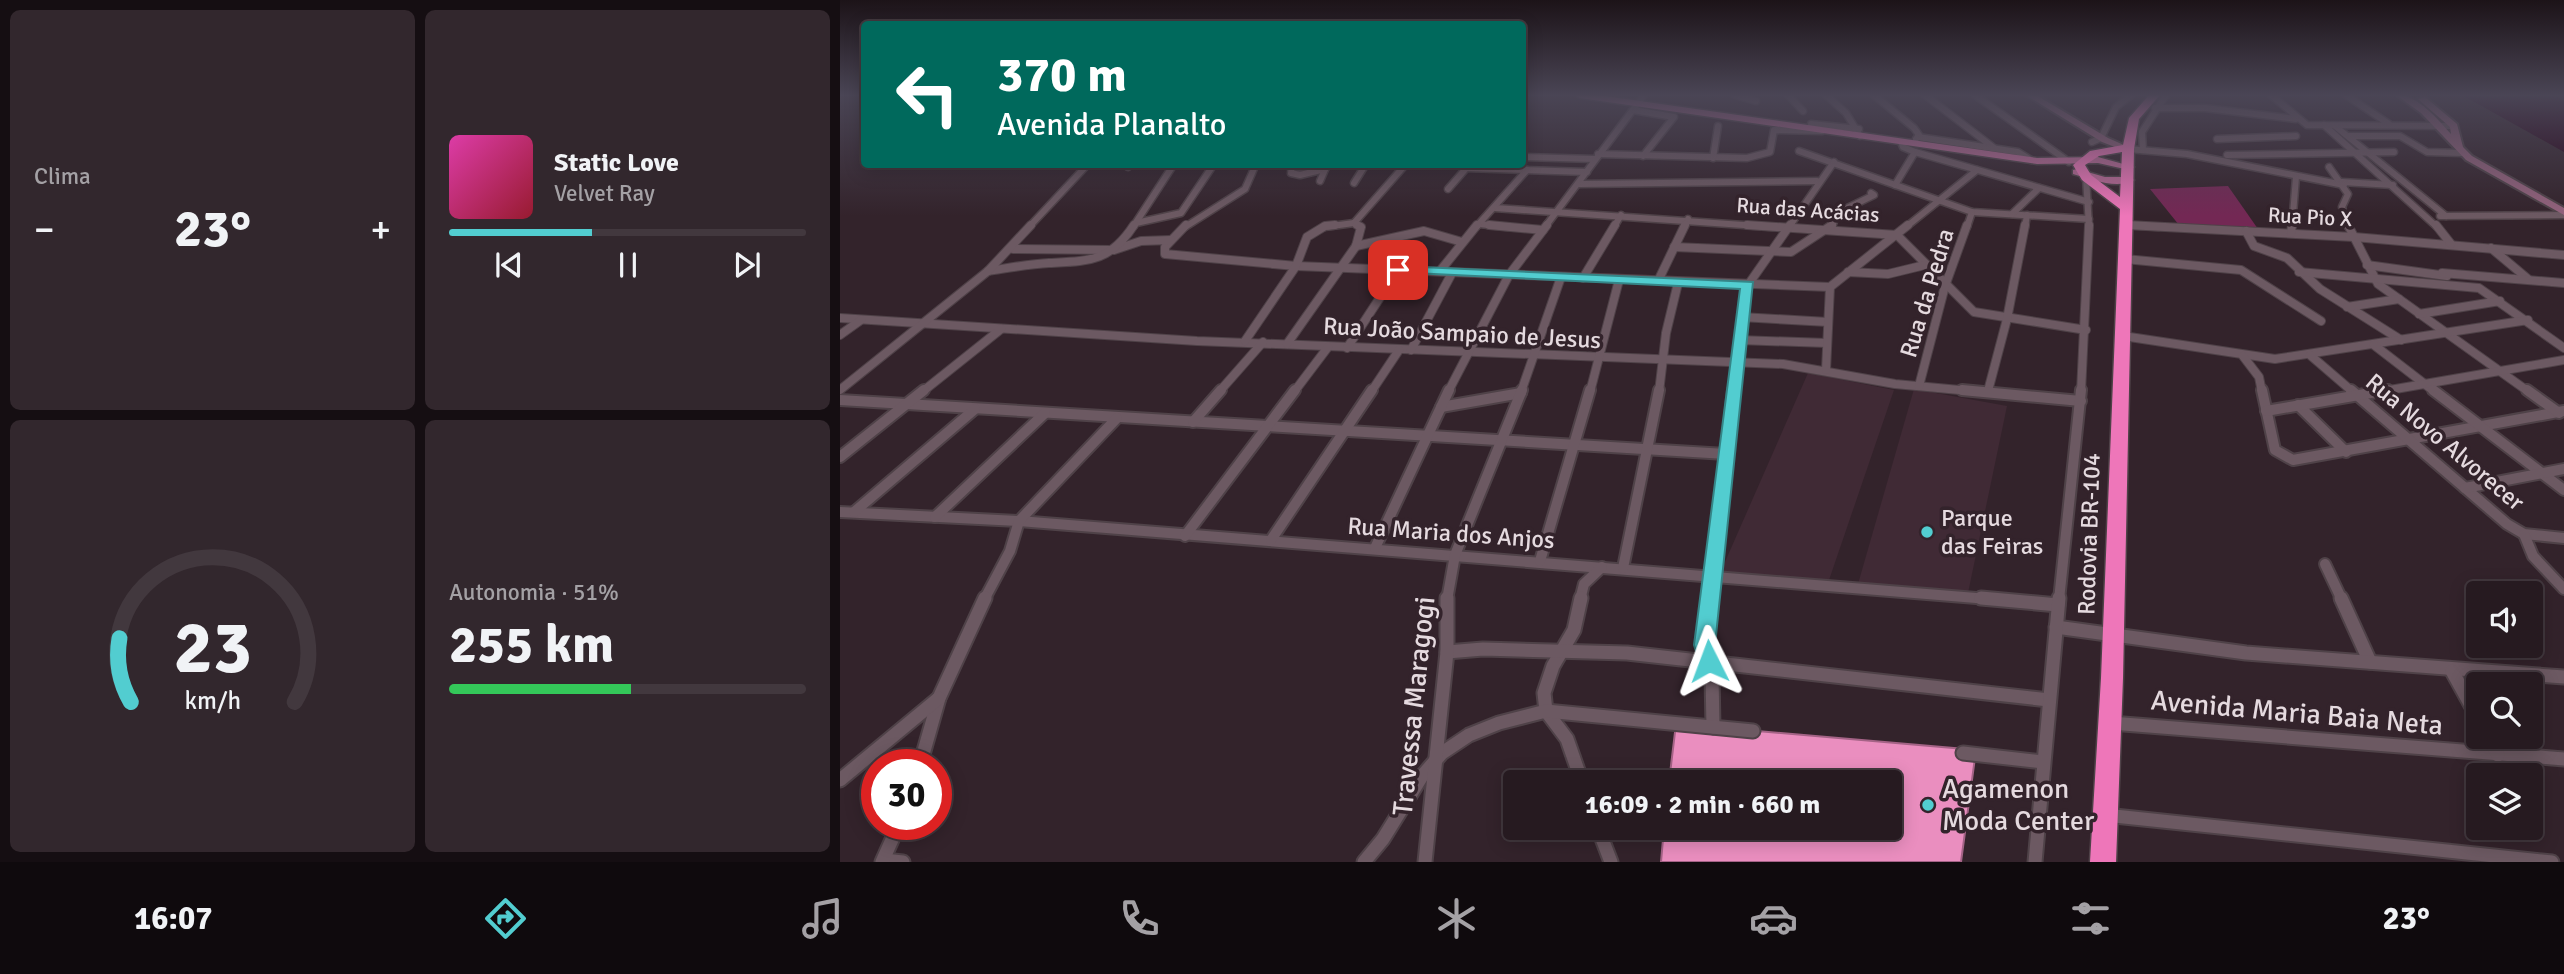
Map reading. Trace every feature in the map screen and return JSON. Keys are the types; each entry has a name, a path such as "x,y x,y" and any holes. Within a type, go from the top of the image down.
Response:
{"highway":[{"name":"Rodovia BR-104","path":"2103,862 2113,638 2128,149 2131,135"},
{"path":"2127,208 2085,176 2076,161 2105,151 2128,149"}],"main road":[{"path":"1870,135 2034,160 2108,161 2128,173"},
{"path":"2034,160 2105,180 2128,173"}],"street":[{"path":"1375,548 1426,435 1509,275 1613,135"},
{"path":"1643,156 1660,135"},
{"path":"1713,158 1717,135"},
{"path":"1526,157 1747,158 1772,150 1772,135"},
{"path":"1977,135 1995,149"},
{"path":"2037,135 2076,161"},
{"path":"2088,135 2128,149 2187,154 2297,177 2343,184 2393,185"},
{"path":"2089,135 2105,151"},
{"path":"2096,140 2099,135"},
{"path":"2142,135 2143,150"},
{"path":"2336,135 2429,216 2451,244"},
{"path":"2447,135 2461,150 2497,174 2564,211"},
{"path":"2456,135 2461,150"},
{"path":"2217,139 2296,136"},
{"path":"2350,136 2403,137 2427,152 2461,150"},
{"path":"2350,136 2446,216"},
{"path":"2227,155 2394,152 2368,136"},
{"path":"2034,160 2023,154 1918,137 1901,142 1903,147 1914,152 2089,202"},
{"path":"2258,137 2278,155"},
{"path":"1799,151 1895,184 1937,202 1972,212 2089,219"},
{"path":"1895,184 1914,152"},
{"path":"1713,727 1713,675 1704,645 1741,317 1748,285 1791,226 1817,181 1834,162"},
{"path":"2329,167 2343,184 2348,199 2342,211 2373,278 2419,314 2562,413"},
{"path":"840,390 1013,249 1084,168"},
{"path":"1114,250 1171,168"},
{"path":"1133,226 1181,213 1212,168"},
{"path":"1254,168 1245,189 1189,222 1165,247 1166,254 1296,266 1830,287 1978,170"},
{"path":"1292,168 1291,173 1296,175 1322,168"},
{"path":"1320,181 1326,168"},
{"path":"1354,183 1363,168"},
{"path":"1354,223 1402,168"},
{"path":"1448,188 1466,168"},
{"path":"1498,168 1587,172"},
{"path":"1440,271 1462,242 1527,170"},
{"path":"2035,862 2058,605 2081,401 2089,219 2085,176"},
{"path":"2291,233 2297,177"},
{"path":"1579,184 1817,181"},
{"path":"2012,214 2039,188"},
{"path":"1674,247 1791,252 1831,228 1837,213 1874,195 1871,193"},
{"name":"Rua das Acácias","path":"1495,208 1831,228 1897,235 1973,312 2085,330"},
{"path":"2429,216 2564,211"},
{"name":"Rua da Pedra","path":"1919,386 1945,286 1972,212"},
{"path":"1583,278 1622,215"},
{"path":"1989,391 2007,318 2027,215"},
{"path":"1658,281 1688,219"},
{"path":"1245,341 1296,266 1310,234 1325,226 1354,223 1361,227 1356,246 1287,344"},
{"path":"1479,224 1543,230"},
{"name":"Rua Pio X","path":"2127,225 2354,237 2564,255"},
{"path":"1133,226 1141,241"},
{"path":"1356,246 1424,231 1462,242"},
{"path":"2246,231 2253,246 2281,255 2299,272 2347,307 2400,340"},
{"path":"988,271 1046,263 1089,262 1141,241 1171,240"},
{"path":"2491,248 2528,280"},
{"path":"1013,249 1114,250"},
{"path":"2125,260 2241,270 2321,321"},
{"path":"1848,272 1888,274 1925,265"},
{"path":"2367,265 2564,283"},
{"path":"1347,348 1398,270"},
{"path":"2299,272 2454,284 2484,289 2564,348"},
{"path":"1411,350 1452,273"},
{"path":"2442,273 2454,284"},
{"name":"Travessa Maragogi","path":"1424,862 1447,652 1446,607 1455,555 1536,356 1561,277"},
{"path":"1540,561 1576,444 1619,280"},
{"path":"1623,568 1665,361 1666,333 1678,283"},
{"path":"1826,370 1830,287"},
{"path":"2347,307 2399,299"},
{"path":"2419,314 2500,301"},
{"path":"1741,317 1828,322"},
{"name":"Rua João Sampaio de Jesus","path":"840,318 1347,348 1783,364 1919,386 2081,401"},
{"path":"840,335 861,320"},
{"path":"2123,336 2275,359 2528,320"},
{"path":"840,457 1001,329"},
{"path":"1739,340 1827,343"},
{"path":"1193,422 1263,342"},
{"path":"2374,345 2564,490"},
{"path":"1185,536 1328,347"},
{"path":"1271,540 1342,430 1399,350"},
{"name":"Rua Novo Alvorecer","path":"2310,355 2507,524 2524,534 2564,538"},
{"path":"2243,356 2259,377 2275,450 2286,459 2301,460 2562,413"},
{"path":"2266,411 2564,360"},
{"path":"1441,407 1521,393"},
{"path":"840,400 1726,454"},
{"path":"2298,405 2346,452"},
{"path":"854,512 975,409"},
{"path":"934,517 1045,413"},
{"path":"925,749 939,698 966,635 1010,551 1018,521 1117,418"},
{"path":"2465,488 2564,469"},
{"name":"Rua Maria dos Anjos","path":"840,512 1018,521 1185,536 1271,540 2058,605"},
{"path":"2524,534 2524,539 2538,560 2564,589"},
{"path":"2325,564 2370,662"},
{"path":"1577,770 1567,739 1546,712 1546,680 1574,630 1584,584 1602,566"},
{"path":"2056,627 2113,638 2238,652 2452,671 2564,677"},
{"path":"1447,652 1483,649 1627,653 2049,700"},
{"path":"2452,671 2466,696"},
{"path":"840,780 939,698"},
{"path":"1364,862 1382,840 1434,761 1465,736 1546,712 1768,733"},
{"name":"Avenida Maria Baia Neta","path":"2110,723 2564,759"},
{"path":"2495,749 2498,755"},
{"path":"1947,752 2043,762"},
{"path":"2105,814 2430,855 2552,862"},
{"path":"892,840 883,861 903,862"},
{"path":"1603,840 1611,862"}],"shaded area":[{"path":"2534,135 2564,135 2564,152"},
{"path":"2228,186 2258,229 2179,225 2150,189"},
{"path":"1808,373 1894,390 1828,583 1721,571"},
{"name":"Parque das Feiras","path":"1914,389 2007,406 1968,593 1858,584"}],"building":[{"name":"Agamenon Moda Center","path":"1676,724 1976,750 1961,862 1661,862 1663,840 1902,840 1902,770 1670,770"}],"place":[{"name":"Parque das Feiras","path":"1927,532"},
{"name":"Agamenon Moda Center","path":"1928,805"}],"route":[{"path":"1398,270 1748,285 1743,300 1735,362 1712,566 1704,645 1709,661"}]}
